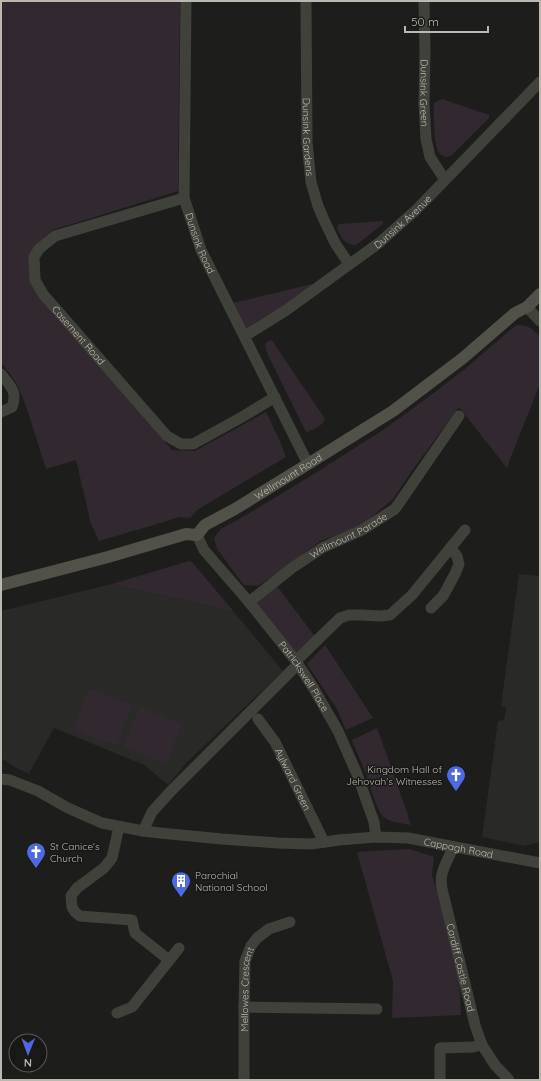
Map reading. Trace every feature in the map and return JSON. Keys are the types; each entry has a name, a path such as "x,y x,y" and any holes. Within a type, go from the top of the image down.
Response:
{"street":[{"name":"Dunsink Road","path":"186,1 184,198 202,250 246,336 308,464"},
{"name":"Dunsink Gardens","path":"306,1 307,142 311,182 324,220 335,243 349,264"},
{"name":"Dunsink Green","path":"424,1 424,104 426,139 430,157 445,180"},
{"name":"Dunsink Avenue","path":"246,336 285,311 384,238 417,209 540,82"},
{"name":"Casement Road","path":"184,198 55,236 39,249 34,257 35,280 43,294 167,436 181,444 193,444 275,397"},
{"name":"Wellmount Road","path":"197,535 205,525 308,464 393,411 463,358 515,313 527,307 540,294"},
{"path":"527,307 540,321"},
{"path":"1,374 13,390 15,399 12,407 1,412"},
{"name":"Wellmount Parade","path":"249,602 292,568 322,548 362,530 395,509 459,416"},
{"path":"143,831 152,812 171,791 297,662 303,654 340,618 349,615 390,615 412,595 465,530"},
{"path":"1,585 108,557 186,534 197,535"},
{"name":"Patrickswell Place","path":"197,535 204,550 249,602 297,662 314,689 338,731 357,774 374,822 376,837"},
{"path":"431,608 443,596 459,564 457,556 450,548"},
{"name":"Aylward Green","path":"258,719 275,742 324,842"},
{"name":"Cappagh Road","path":"1,778 38,791 68,808 102,823 143,831 278,843 311,844 376,837 408,838 540,862"},
{"path":"119,827 112,858 104,868 77,888 71,896 72,907 80,916 132,920 135,933 169,960"},
{"name":"Cardiff Castle Road","path":"453,846 451,854 441,874 442,886 475,1025 482,1045 495,1065 509,1080"},
{"name":"Mellowes Crescent","path":"244,1080 245,961 256,938 269,929 290,922"},
{"path":"118,1013 132,1007 179,948"},
{"path":"244,1007 377,1010"},
{"path":"440,1080 440,1048 473,1047 482,1045"}],"shaded area":[{"path":"1,1 180,1 178,191 53,230 37,244 40,296 172,450 195,451 266,412 286,457 197,510 190,518 179,517 99,541 91,524 76,460 46,469 25,403 15,381 1,362"},
{"path":"442,99 489,115 489,118 451,156 446,157 440,154 438,150 434,129 434,103"},
{"path":"383,221 383,224 356,245 346,242 337,227 339,224"},
{"path":"325,281 246,336 229,304"},
{"path":"516,325 530,328 540,336 540,384 507,468 459,407 393,499 363,524 336,536 320,541 278,573 258,586 244,585 217,549 214,538 221,529 317,472 383,430 465,369"},
{"path":"271,340 325,419 320,425 307,432 266,350 265,344"},
{"path":"189,561 192,562 234,612 112,584"},
{"path":"519,574 540,576 540,843 524,846 482,837 498,721 504,720 506,708 501,705"},
{"path":"112,584 234,612 283,671 187,762 168,785 144,765 54,728 29,774 1,758 1,611"},
{"path":"277,586 316,638 296,661 250,602"},
{"path":"325,645 373,718 346,730 337,709 307,664"},
{"path":"89,689 132,705 117,746 73,729"},
{"path":"140,707 182,724 166,764 123,747"},
{"path":"377,728 411,825 390,820 381,814 352,740"},
{"path":"410,849 434,857 432,875 459,971 461,1015 392,1018 393,981 357,852"}],"place":[{"name":"Kingdom Hall of Jehovah's Witnesses","path":"456,792"},
{"name":"St Canice's Church","path":"36,869"},
{"name":"Parochial National School","path":"181,898"}]}
